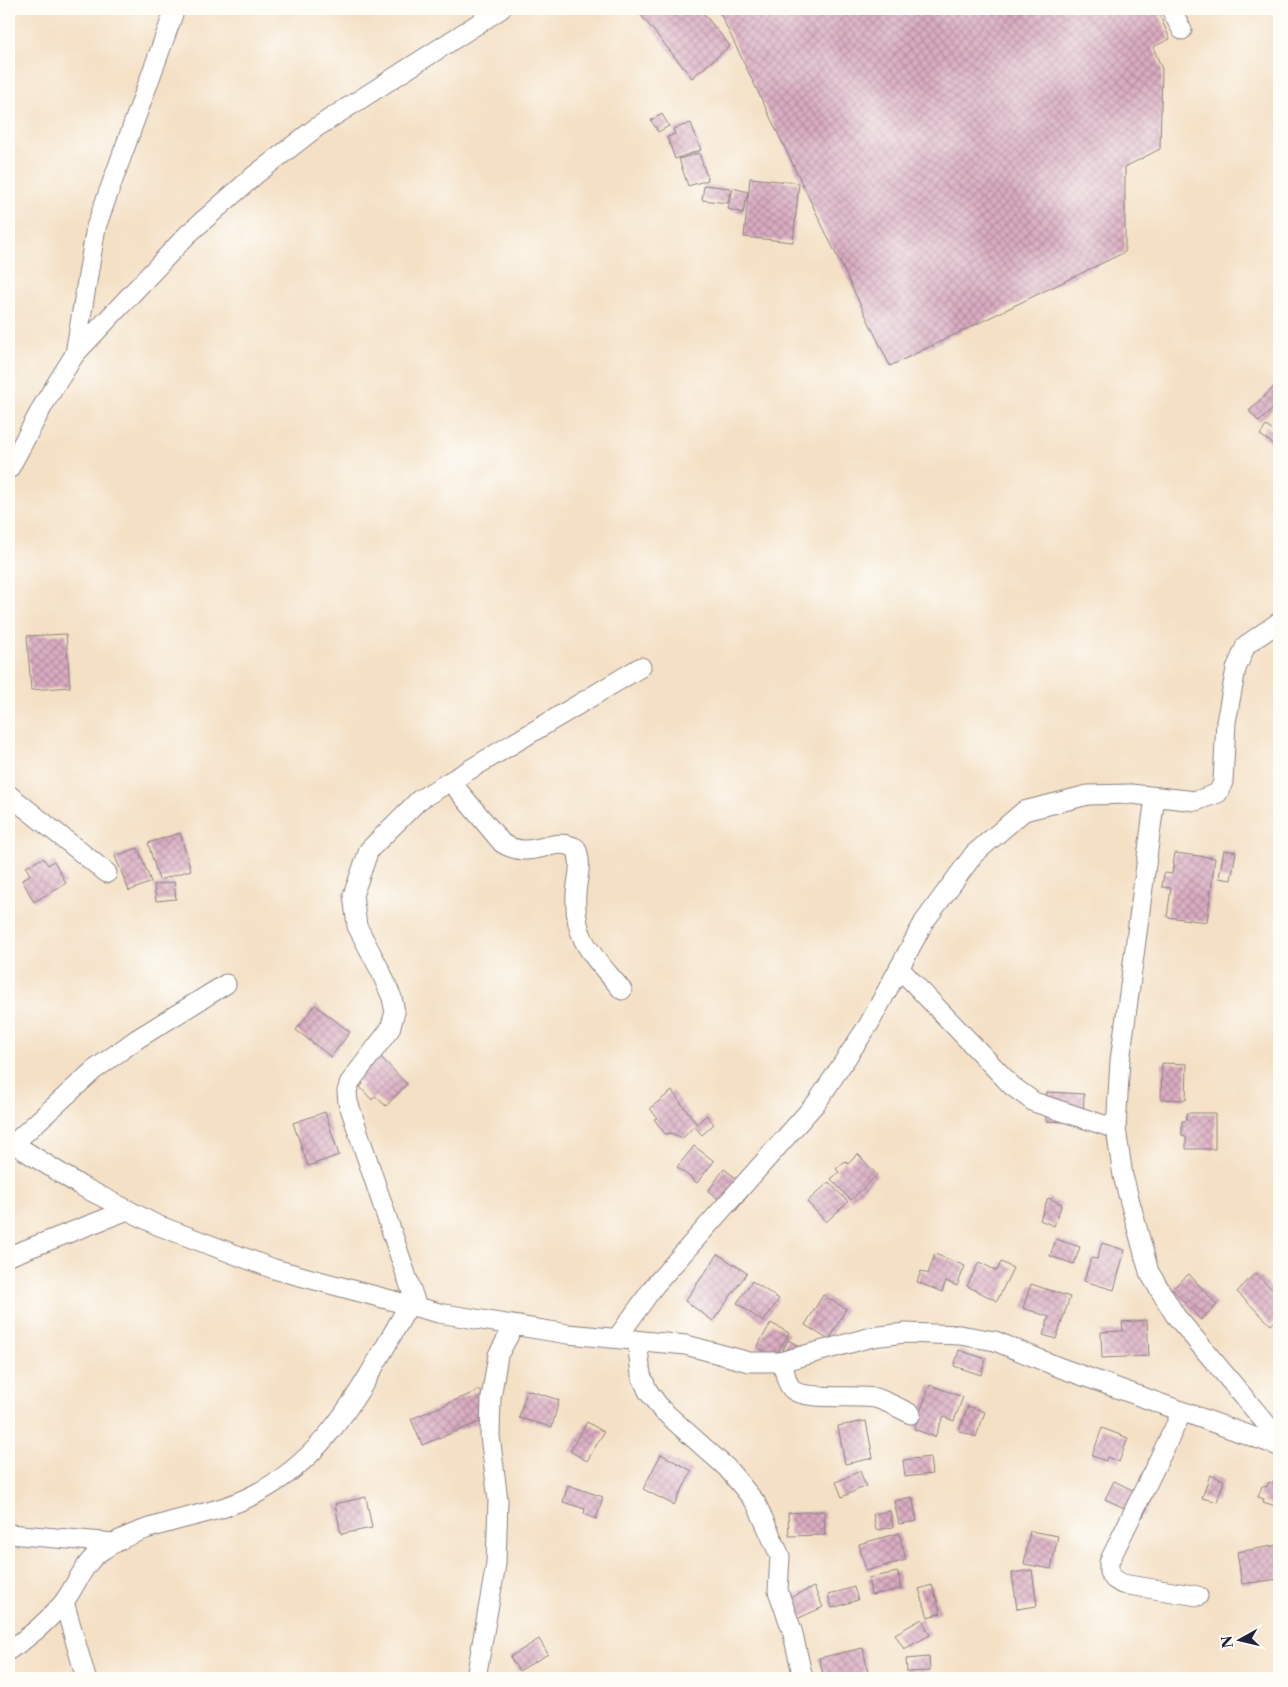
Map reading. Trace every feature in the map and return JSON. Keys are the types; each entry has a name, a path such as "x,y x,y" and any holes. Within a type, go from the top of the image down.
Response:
{"street":[{"path":"75,354 96,227 175,9"},
{"path":"9,469 45,402 75,354 188,234 255,175 316,127 501,9"},
{"path":"1171,9 1182,30"},
{"path":"617,1338 655,1285 817,1102 869,1024 924,922 974,854 1024,811 1088,795 1131,794 1196,802 1218,793 1223,782 1226,722 1236,669 1246,645 1279,622"},
{"path":"413,1306 348,1102 347,1091 350,1082 390,1030 395,1012 392,998 381,972 357,926 353,895 370,850 419,800 642,667"},
{"path":"450,782 502,843 513,850 528,852 568,844 576,848 581,869 576,892 575,918 582,940 622,990"},
{"path":"9,795 107,873"},
{"path":"1155,797 1120,1061 1116,1129 1134,1222 1148,1272 1175,1315 1279,1439"},
{"path":"899,968 1012,1086 1034,1102 1116,1129"},
{"path":"226,984 137,1038 94,1070 11,1143 81,1186 157,1225 274,1269 413,1306 514,1326 686,1345 750,1362 782,1362 872,1337 905,1333 960,1335 995,1341 1182,1412 1279,1446"},
{"path":"9,1256 128,1210"},
{"path":"9,1650 38,1630 64,1602 83,1568 102,1550 131,1534 227,1506 274,1485 303,1463 330,1433 352,1402 413,1306"},
{"path":"476,1678 496,1564 498,1500 490,1436 491,1398 498,1355 514,1326"},
{"path":"636,1340 641,1375 648,1391 661,1409 727,1468 756,1503 780,1556 778,1591 792,1630 803,1678"},
{"path":"782,1362 787,1382 792,1390 798,1394 874,1398 911,1414"},
{"path":"1182,1412 1121,1535 1109,1562 1109,1572 1114,1579 1122,1584 1198,1596"},
{"path":"9,1534 115,1543"},
{"path":"64,1602 86,1678"}],"building":[{"path":"636,9 700,9 730,46 692,78"},
{"path":"718,9 1157,9 1170,39 1153,47 1162,69 1160,149 1125,167 1125,252 890,366"},
{"path":"662,114 669,126 658,132 651,120"},
{"path":"691,123 701,150 675,159 667,137 675,134 673,129"},
{"path":"699,153 708,180 688,186 679,159"},
{"path":"750,178 799,183 793,242 744,237"},
{"path":"704,185 730,188 728,203 702,200"},
{"path":"733,188 748,192 743,213 728,209"},
{"path":"1279,382 1279,403 1259,422 1249,411"},
{"path":"1266,426 1279,435 1278,447 1260,435"},
{"path":"66,634 70,687 31,690 27,636"},
{"path":"180,833 191,870 159,880 148,843"},
{"path":"138,848 151,882 129,891 115,856"},
{"path":"1224,850 1236,852 1231,880 1219,878"},
{"path":"1175,853 1215,858 1207,922 1167,917 1171,888 1162,887 1164,873 1172,874"},
{"path":"43,858 48,865 54,861 66,883 34,902 22,880 30,875 26,867"},
{"path":"174,882 176,899 156,901 154,885"},
{"path":"315,1005 350,1032 331,1057 296,1030"},
{"path":"378,1054 407,1084 386,1106 375,1096 372,1100 360,1087 363,1084 356,1076"},
{"path":"1162,1063 1187,1064 1186,1100 1161,1099"},
{"path":"672,1091 697,1124 706,1115 714,1124 702,1135 694,1126 683,1138 671,1133 665,1134 654,1119 657,1118 650,1108"},
{"path":"1047,1092 1084,1094 1083,1123 1046,1121"},
{"path":"325,1112 339,1155 308,1166 293,1123"},
{"path":"1187,1113 1215,1113 1215,1149 1186,1149 1186,1137 1182,1136 1182,1121 1186,1121"},
{"path":"694,1146 714,1161 697,1183 677,1167"},
{"path":"858,1154 877,1175 851,1200 831,1179 839,1172 836,1169 845,1161 848,1164"},
{"path":"724,1169 752,1190 735,1212 708,1191"},
{"path":"829,1182 848,1202 826,1222 807,1202"},
{"path":"1048,1198 1062,1204 1054,1226 1040,1220"},
{"path":"1056,1239 1080,1247 1074,1264 1050,1256"},
{"path":"1102,1243 1125,1250 1114,1290 1084,1281 1091,1258 1097,1259"},
{"path":"718,1254 747,1273 713,1321 685,1301"},
{"path":"935,1254 965,1266 957,1286 946,1281 942,1292 917,1282 921,1271 928,1274"},
{"path":"979,1262 997,1271 1001,1262 1013,1268 997,1301 967,1286"},
{"path":"1255,1273 1279,1296 1279,1317 1271,1325 1237,1292"},
{"path":"1189,1274 1217,1305 1201,1320 1172,1289"},
{"path":"752,1281 779,1299 763,1322 737,1303"},
{"path":"1031,1284 1070,1297 1056,1339 1043,1335 1049,1317 1023,1308"},
{"path":"823,1295 846,1309 829,1340 805,1325"},
{"path":"1147,1320 1149,1356 1102,1358 1101,1332 1123,1331 1122,1322"},
{"path":"771,1323 789,1333 775,1357 757,1347"},
{"path":"788,1340 797,1345 789,1360 780,1354"},
{"path":"959,1350 986,1359 981,1375 954,1366"},
{"path":"930,1385 963,1397 954,1421 943,1417 935,1437 914,1429"},
{"path":"480,1390 492,1417 422,1445 411,1419"},
{"path":"527,1390 559,1400 552,1427 519,1418"},
{"path":"968,1406 985,1412 976,1437 959,1431"},
{"path":"866,1421 873,1458 845,1464 838,1426"},
{"path":"587,1422 604,1432 587,1461 570,1451"},
{"path":"1102,1428 1128,1438 1119,1462 1107,1457 1106,1461 1092,1456"},
{"path":"661,1454 692,1471 674,1505 643,1489"},
{"path":"930,1457 932,1474 905,1477 903,1460"},
{"path":"860,1471 866,1486 842,1497 836,1482"},
{"path":"1210,1475 1224,1480 1217,1502 1202,1498"},
{"path":"1114,1481 1151,1499 1143,1517 1105,1499"},
{"path":"1269,1482 1279,1485 1279,1507 1263,1502 1264,1499 1258,1497 1262,1486 1267,1487"},
{"path":"568,1485 603,1497 596,1519 584,1514 585,1509 563,1502"},
{"path":"366,1497 372,1528 341,1534 335,1504"},
{"path":"912,1497 917,1521 899,1524 894,1501"},
{"path":"824,1511 825,1535 789,1536 788,1513"},
{"path":"890,1511 893,1527 876,1530 873,1514"},
{"path":"1030,1531 1058,1536 1051,1569 1024,1564"},
{"path":"899,1533 906,1560 866,1571 859,1544"},
{"path":"1279,1545 1279,1579 1242,1584 1237,1552"},
{"path":"1032,1570 1037,1606 1017,1609 1012,1573"},
{"path":"898,1572 901,1589 871,1595 868,1578"},
{"path":"932,1585 941,1613 928,1617 919,1589"},
{"path":"814,1587 823,1607 797,1619 787,1599"},
{"path":"854,1587 858,1600 832,1608 828,1595"},
{"path":"922,1619 930,1635 904,1649 895,1634"},
{"path":"539,1639 548,1654 519,1671 510,1657"},
{"path":"863,1648 868,1672 842,1678 824,1678 819,1658"},
{"path":"929,1657 930,1671 907,1672 906,1659"}]}
